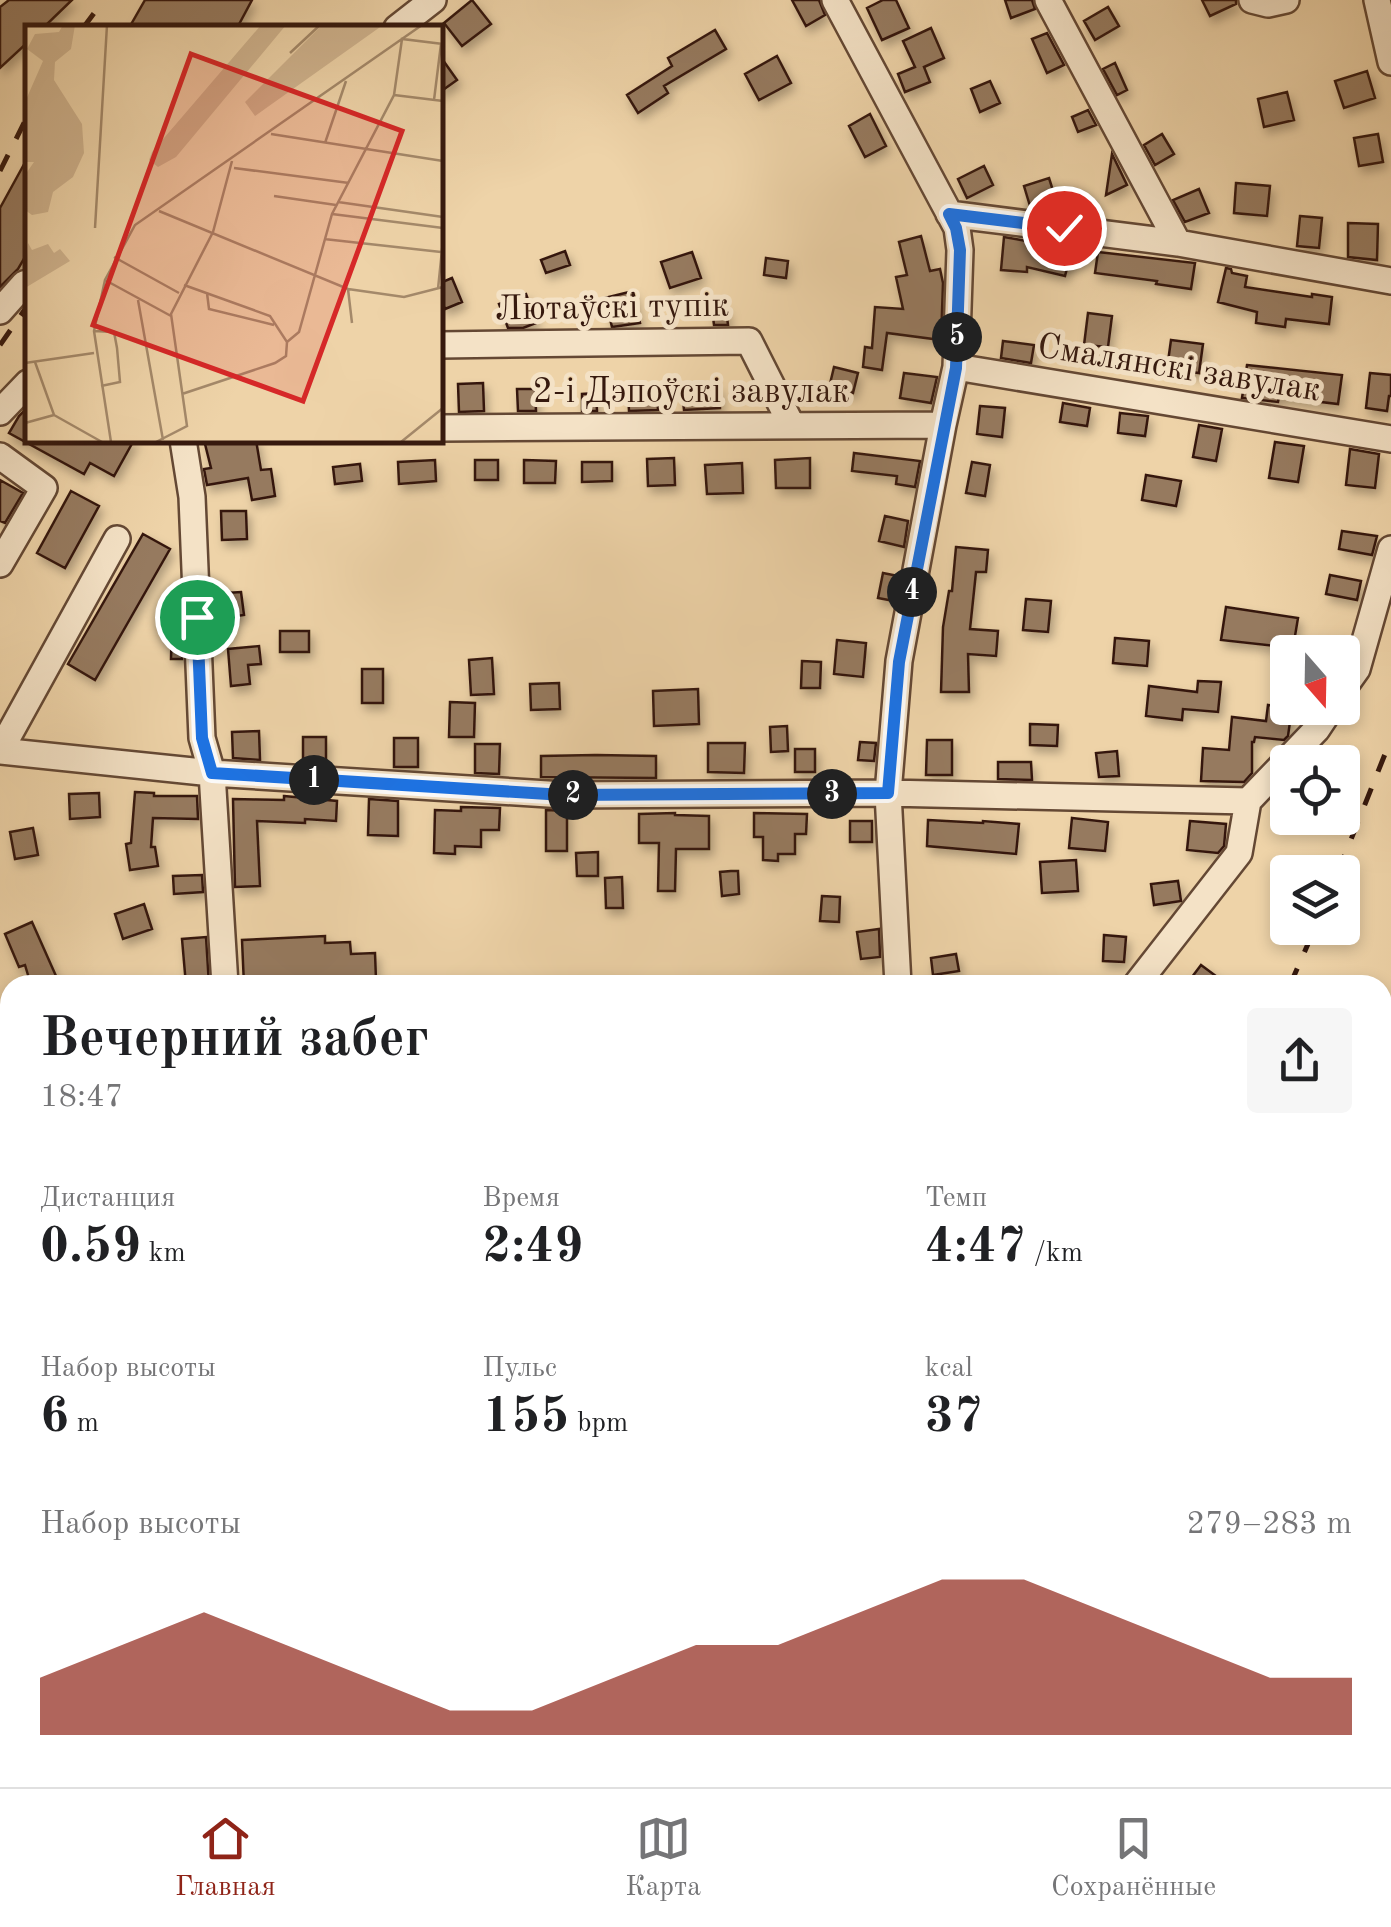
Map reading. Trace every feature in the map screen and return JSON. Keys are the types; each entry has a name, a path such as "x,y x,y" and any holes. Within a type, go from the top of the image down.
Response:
{"street":[{"path":"401,25 432,0"},
{"path":"835,0 949,214 960,250 956,368 899,662 888,793 897,975"},
{"path":"1048,0 1178,243"},
{"path":"1252,0 1268,4 1286,0"},
{"path":"1377,0 1391,62"},
{"path":"949,214 1178,243 1391,281"},
{"path":"0,312 25,284"},
{"name":"Лютаўскі тупік","path":"442,344 749,341 792,426"},
{"name":"Смалянскі завулак","path":"956,368 1391,439"},
{"path":"0,412 25,386"},
{"name":"2-і Дэпоўскі завулак","path":"442,428 943,425"},
{"path":"182,442 192,496 202,738 212,773 224,975"},
{"path":"0,456 44,488 0,564"},
{"path":"117,540 0,752 212,773 564,795 888,793 1248,801"},
{"path":"1360,658 1391,549"},
{"path":"1144,975 1239,853 1248,801 1319,725"}],"building":[{"path":"9,0 72,0 46,25 25,25 25,45 0,68 0,7"},
{"path":"145,0 252,0 239,25 131,25"},
{"path":"472,0 491,24 462,46 444,23"},
{"path":"792,0 819,0 825,15 806,26"},
{"path":"883,0 896,0 909,28 882,40 867,8"},
{"path":"1005,0 1032,0 1035,9 1011,18"},
{"path":"1202,0 1236,0 1236,4 1210,16"},
{"path":"1108,7 1119,26 1095,40 1084,21"},
{"path":"931,28 944,58 924,67 930,82 905,92 898,74 915,67 903,41"},
{"path":"715,30 726,49 664,86 668,93 638,113 627,95 672,66 668,58"},
{"path":"1047,33 1064,65 1047,73 1032,39"},
{"path":"777,56 791,83 759,100 745,74"},
{"path":"442,59 457,80 442,91"},
{"path":"1115,63 1127,90 1117,95 1103,69"},
{"path":"1367,71 1375,98 1344,108 1335,81"},
{"path":"990,81 1000,103 980,112 971,89"},
{"path":"1287,92 1294,120 1264,127 1258,99"},
{"path":"1088,110 1096,125 1078,132 1072,117"},
{"path":"870,114 886,146 865,157 849,126"},
{"path":"1162,134 1174,154 1155,165 1144,145"},
{"path":"1378,134 1383,162 1359,166 1354,138"},
{"path":"1112,154 1127,185 1106,195"},
{"path":"25,162 25,257 0,287 0,208"},
{"path":"984,166 993,185 967,198 958,179"},
{"path":"1049,178 1055,197 1030,206 1024,186"},
{"path":"1236,183 1270,186 1267,216 1234,213"},
{"path":"1199,189 1209,213 1185,222 1173,200"},
{"path":"1300,216 1322,218 1319,248 1297,246"},
{"path":"1348,223 1378,224 1377,260 1348,257"},
{"path":"921,236 930,271 940,269 943,283 941,340 887,333 882,370 863,367 865,347 872,348 875,307 903,309 896,277 907,275 899,242"},
{"path":"1004,237 1072,249 1065,276 1027,267 1027,272 1001,270"},
{"path":"565,251 570,265 546,273 541,260"},
{"path":"692,252 701,278 670,288 661,262"},
{"path":"1098,252 1195,263 1191,289 1095,273"},
{"path":"766,258 788,261 786,278 764,275"},
{"path":"1226,268 1247,276 1245,287 1332,297 1329,324 1286,319 1285,327 1256,323 1257,312 1218,302"},
{"path":"452,278 462,302 445,309 442,282"},
{"path":"633,291 640,323 612,327 605,298"},
{"path":"526,294 536,323 508,328 499,304"},
{"path":"726,308 728,325 714,325 712,309"},
{"path":"1088,313 1112,316 1108,347 1084,345"},
{"path":"1171,340 1203,344 1199,373 1167,369"},
{"path":"1003,341 1034,345 1031,363 1001,358"},
{"path":"1247,365 1342,375 1338,404 1279,397 1278,402 1242,398"},
{"path":"834,367 858,373 853,393 829,388"},
{"path":"904,373 937,377 931,403 900,398"},
{"path":"1370,373 1391,375 1387,411 1366,408"},
{"path":"483,383 484,411 459,412 458,384"},
{"path":"719,387 720,408 684,410 682,391"},
{"path":"517,389 535,389 536,411 518,411"},
{"path":"657,390 658,410 629,411 628,392"},
{"path":"596,393 597,411 582,411 582,394"},
{"path":"1063,403 1090,408 1087,426 1060,422"},
{"path":"980,406 1005,408 1002,437 977,434"},
{"path":"25,410 25,442 9,433"},
{"path":"1120,413 1148,416 1145,436 1118,433"},
{"path":"1199,425 1222,429 1216,461 1193,457"},
{"path":"25,442 133,442 114,476 90,463 84,474"},
{"path":"204,442 256,442 261,470 271,469 275,496 252,500 248,478 207,485 204,469 211,468"},
{"path":"1275,442 1304,446 1298,482 1269,478"},
{"path":"1350,449 1379,454 1375,488 1346,485"},
{"path":"854,453 920,461 915,487 896,484 897,476 852,471"},
{"path":"674,458 675,485 648,486 647,459"},
{"path":"810,458 810,488 776,488 775,460"},
{"path":"435,460 436,481 399,484 398,462"},
{"path":"475,460 498,460 498,480 475,480"},
{"path":"524,460 556,461 555,483 524,483"},
{"path":"582,462 612,462 612,481 582,482"},
{"path":"972,462 990,465 985,496 966,493"},
{"path":"742,463 743,493 707,494 705,465"},
{"path":"360,464 362,481 335,484 333,467"},
{"path":"1146,475 1181,481 1176,506 1142,500"},
{"path":"0,480 23,493 5,523 0,521"},
{"path":"71,491 99,506 65,568 37,553"},
{"path":"221,511 246,511 247,539 222,540"},
{"path":"885,516 908,521 904,547 879,541"},
{"path":"1342,531 1377,536 1372,555 1339,549"},
{"path":"143,534 170,549 95,680 68,664"},
{"path":"956,547 988,550 986,572 976,572 970,629 998,631 996,656 968,654 969,692 941,692 943,627 952,591"},
{"path":"883,573 898,576 894,601 878,598"},
{"path":"1330,575 1361,581 1357,600 1326,594"},
{"path":"241,592 244,615 229,617 226,593"},
{"path":"1026,599 1051,601 1048,632 1023,630"},
{"path":"1226,607 1298,618 1295,635 1270,635 1270,645 1221,640"},
{"path":"172,624 181,624 182,659 171,659"},
{"path":"280,631 309,631 309,652 280,652"},
{"path":"1115,638 1149,641 1147,666 1113,663"},
{"path":"837,640 866,643 863,677 834,674"},
{"path":"259,646 261,664 248,665 250,684 231,686 228,649"},
{"path":"492,658 494,694 471,695 469,660"},
{"path":"802,661 821,662 820,688 801,688"},
{"path":"362,669 383,669 383,703 362,703"},
{"path":"1198,681 1221,682 1218,712 1183,709 1182,720 1146,716 1149,686 1197,692"},
{"path":"559,683 560,709 531,710 530,684"},
{"path":"698,689 699,724 654,726 653,691"},
{"path":"450,702 475,703 474,737 449,737"},
{"path":"1270,705 1270,725 1290,725 1288,736 1284,740 1255,737 1252,773 1244,782 1201,781 1203,748 1229,750 1232,717 1266,721"},
{"path":"1030,724 1058,725 1057,746 1030,745"},
{"path":"787,726 788,751 771,752 770,727"},
{"path":"259,731 260,760 233,758 232,732"},
{"path":"303,737 326,737 326,764 303,762"},
{"path":"394,738 418,738 418,767 394,767"},
{"path":"927,740 952,740 952,775 926,775"},
{"path":"860,742 876,743 874,761 858,760"},
{"path":"708,743 745,743 744,773 708,772"},
{"path":"475,744 500,744 499,774 475,773"},
{"path":"795,749 815,749 815,772 795,772"},
{"path":"1117,751 1119,776 1099,777 1096,753"},
{"path":"541,756 656,756 656,778 541,777"},
{"path":"998,762 1031,762 1032,780 998,779"},
{"path":"135,792 197,796 198,819 153,818 151,847 155,847 158,866 130,870 126,844 131,843"},
{"path":"99,793 100,817 70,819 69,794"},
{"path":"284,796 337,801 336,821 257,821 260,886 235,887 233,799 284,800"},
{"path":"369,799 398,801 398,836 368,835"},
{"path":"461,807 500,808 499,830 481,830 481,847 455,846 455,854 434,853 435,810 461,811"},
{"path":"546,810 567,811 567,851 546,851"},
{"path":"754,813 807,814 806,834 795,834 795,854 778,854 778,861 763,860 763,837 754,837"},
{"path":"639,814 709,816 709,849 676,849 675,891 658,891 659,843 639,843"},
{"path":"1072,818 1108,822 1105,851 1069,848"},
{"path":"928,820 1019,824 1016,854 927,846"},
{"path":"850,821 872,821 872,842 850,842"},
{"path":"1190,821 1226,824 1224,846 1218,853 1187,850"},
{"path":"33,828 38,855 15,859 10,832"},
{"path":"598,852 598,876 577,876 576,853"},
{"path":"1076,860 1078,891 1042,893 1040,862"},
{"path":"738,871 739,894 722,896 720,872"},
{"path":"202,875 203,892 174,894 173,876"},
{"path":"622,877 623,908 606,908 605,878"},
{"path":"1178,881 1181,901 1154,905 1151,884"},
{"path":"822,896 840,897 839,922 820,921"},
{"path":"144,904 152,929 123,939 115,914"},
{"path":"32,922 56,975 28,975 25,965 19,967 5,934"},
{"path":"879,929 880,957 861,959 857,932"},
{"path":"1104,935 1126,937 1124,962 1103,961"},
{"path":"325,936 325,943 350,942 351,954 375,953 376,975 244,975 242,940"},
{"path":"206,937 208,975 185,975 182,939"},
{"path":"956,954 959,971 933,975 931,958"},
{"path":"1201,965 1214,975 1194,975"}],"railway":[{"path":"85,25 104,0"},
{"path":"0,171 25,121"},
{"path":"0,345 25,309"},
{"path":"1345,855 1391,739"},
{"path":"1294,975 1308,945"}],"route":[{"path":"197,617 202,738 212,773 564,795 888,793 899,662 956,368 960,250 949,214 1064,228"}]}
